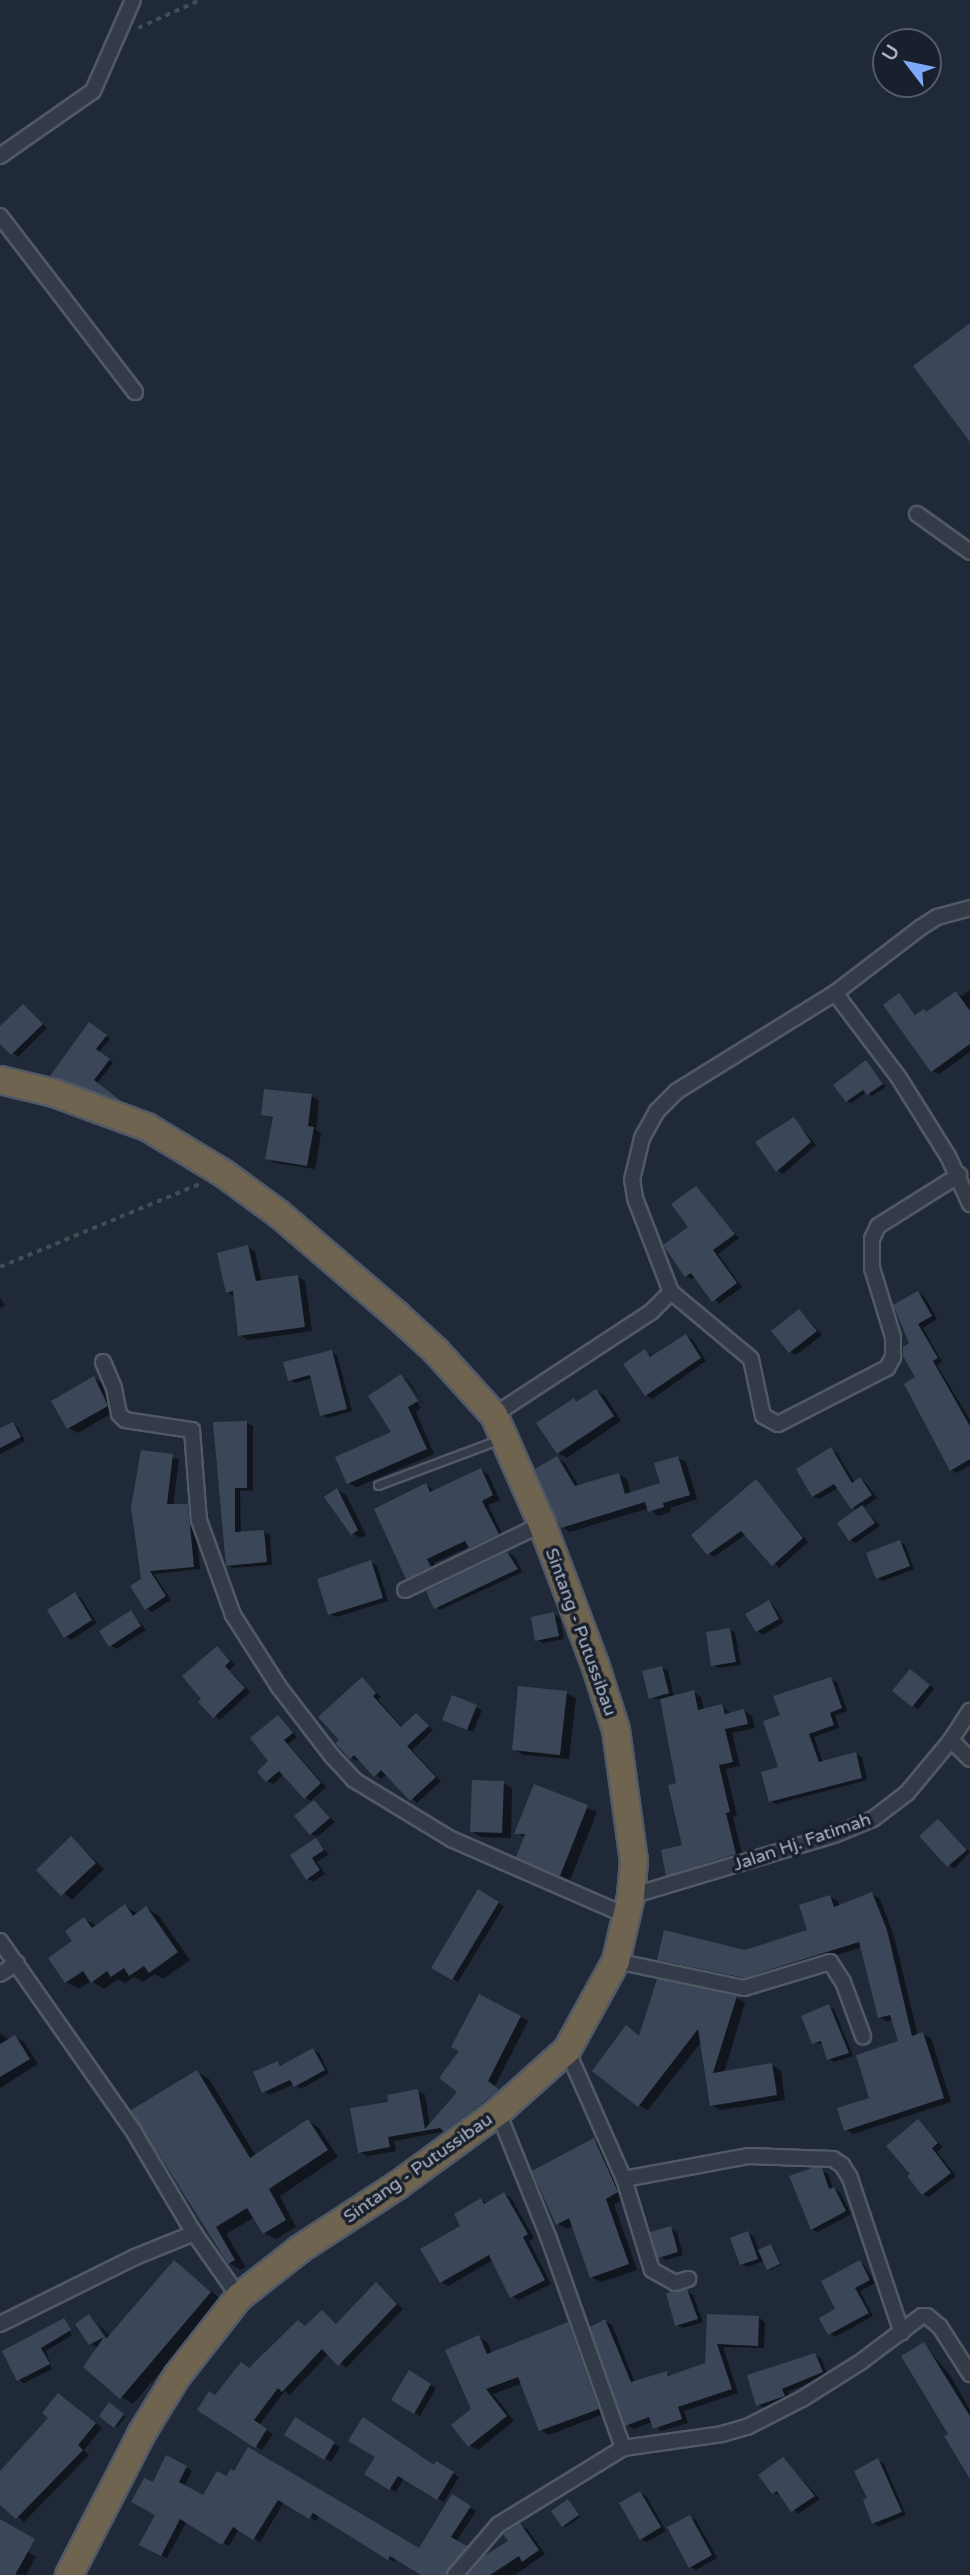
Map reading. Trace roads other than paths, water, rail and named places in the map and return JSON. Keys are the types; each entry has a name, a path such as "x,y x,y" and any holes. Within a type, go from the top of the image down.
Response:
{"highway":[{"name":"Sintang - Putussibau","path":"0,1080 54,1093 146,1128 223,1173 279,1214 398,1315 436,1351 500,1426 542,1524 595,1664 616,1730 634,1861 629,1906 616,1961 567,2050 498,2112 398,2185 300,2249 239,2297 177,2376 149,2422 69,2575"}],"street":[{"path":"0,156 93,91 133,0"},
{"path":"0,216 135,392"},
{"path":"917,514 970,552"},
{"path":"959,1175 878,1226 872,1238 872,1268 893,1337 893,1357 887,1368 778,1423 763,1416 751,1359 671,1292 632,1180 642,1138 657,1111 677,1091 835,993 937,917 970,908"},
{"path":"835,993 900,1078 959,1175 970,1204"},
{"path":"500,1426 650,1312 671,1292"},
{"path":"103,1362 114,1388 119,1414 125,1420 192,1430 199,1520 233,1615 279,1687 354,1780 451,1839 629,1906"},
{"path":"405,1590 542,1524"},
{"name":"Jalan Hj. Fatimah","path":"629,1906 873,1819 907,1793 951,1740 970,1711"},
{"path":"951,1740 970,1759"},
{"path":"0,1941 134,2132 194,2233 239,2297"},
{"path":"616,1961 744,1988 830,1962 843,1982 863,2036"},
{"path":"0,1974 17,1963"},
{"path":"567,2050 624,2179 652,2270 675,2283 688,2279"},
{"path":"498,2112 549,2239 624,2448"},
{"path":"624,2179 748,2156 834,2159 842,2165 850,2178 902,2333"},
{"path":"0,2323 135,2257 194,2233"},
{"path":"455,2575 498,2525 624,2448 722,2434 747,2427 802,2399 902,2333 922,2316 927,2316 940,2327 970,2374"}],"lane":[{"path":"378,1485 500,1426"}]}
